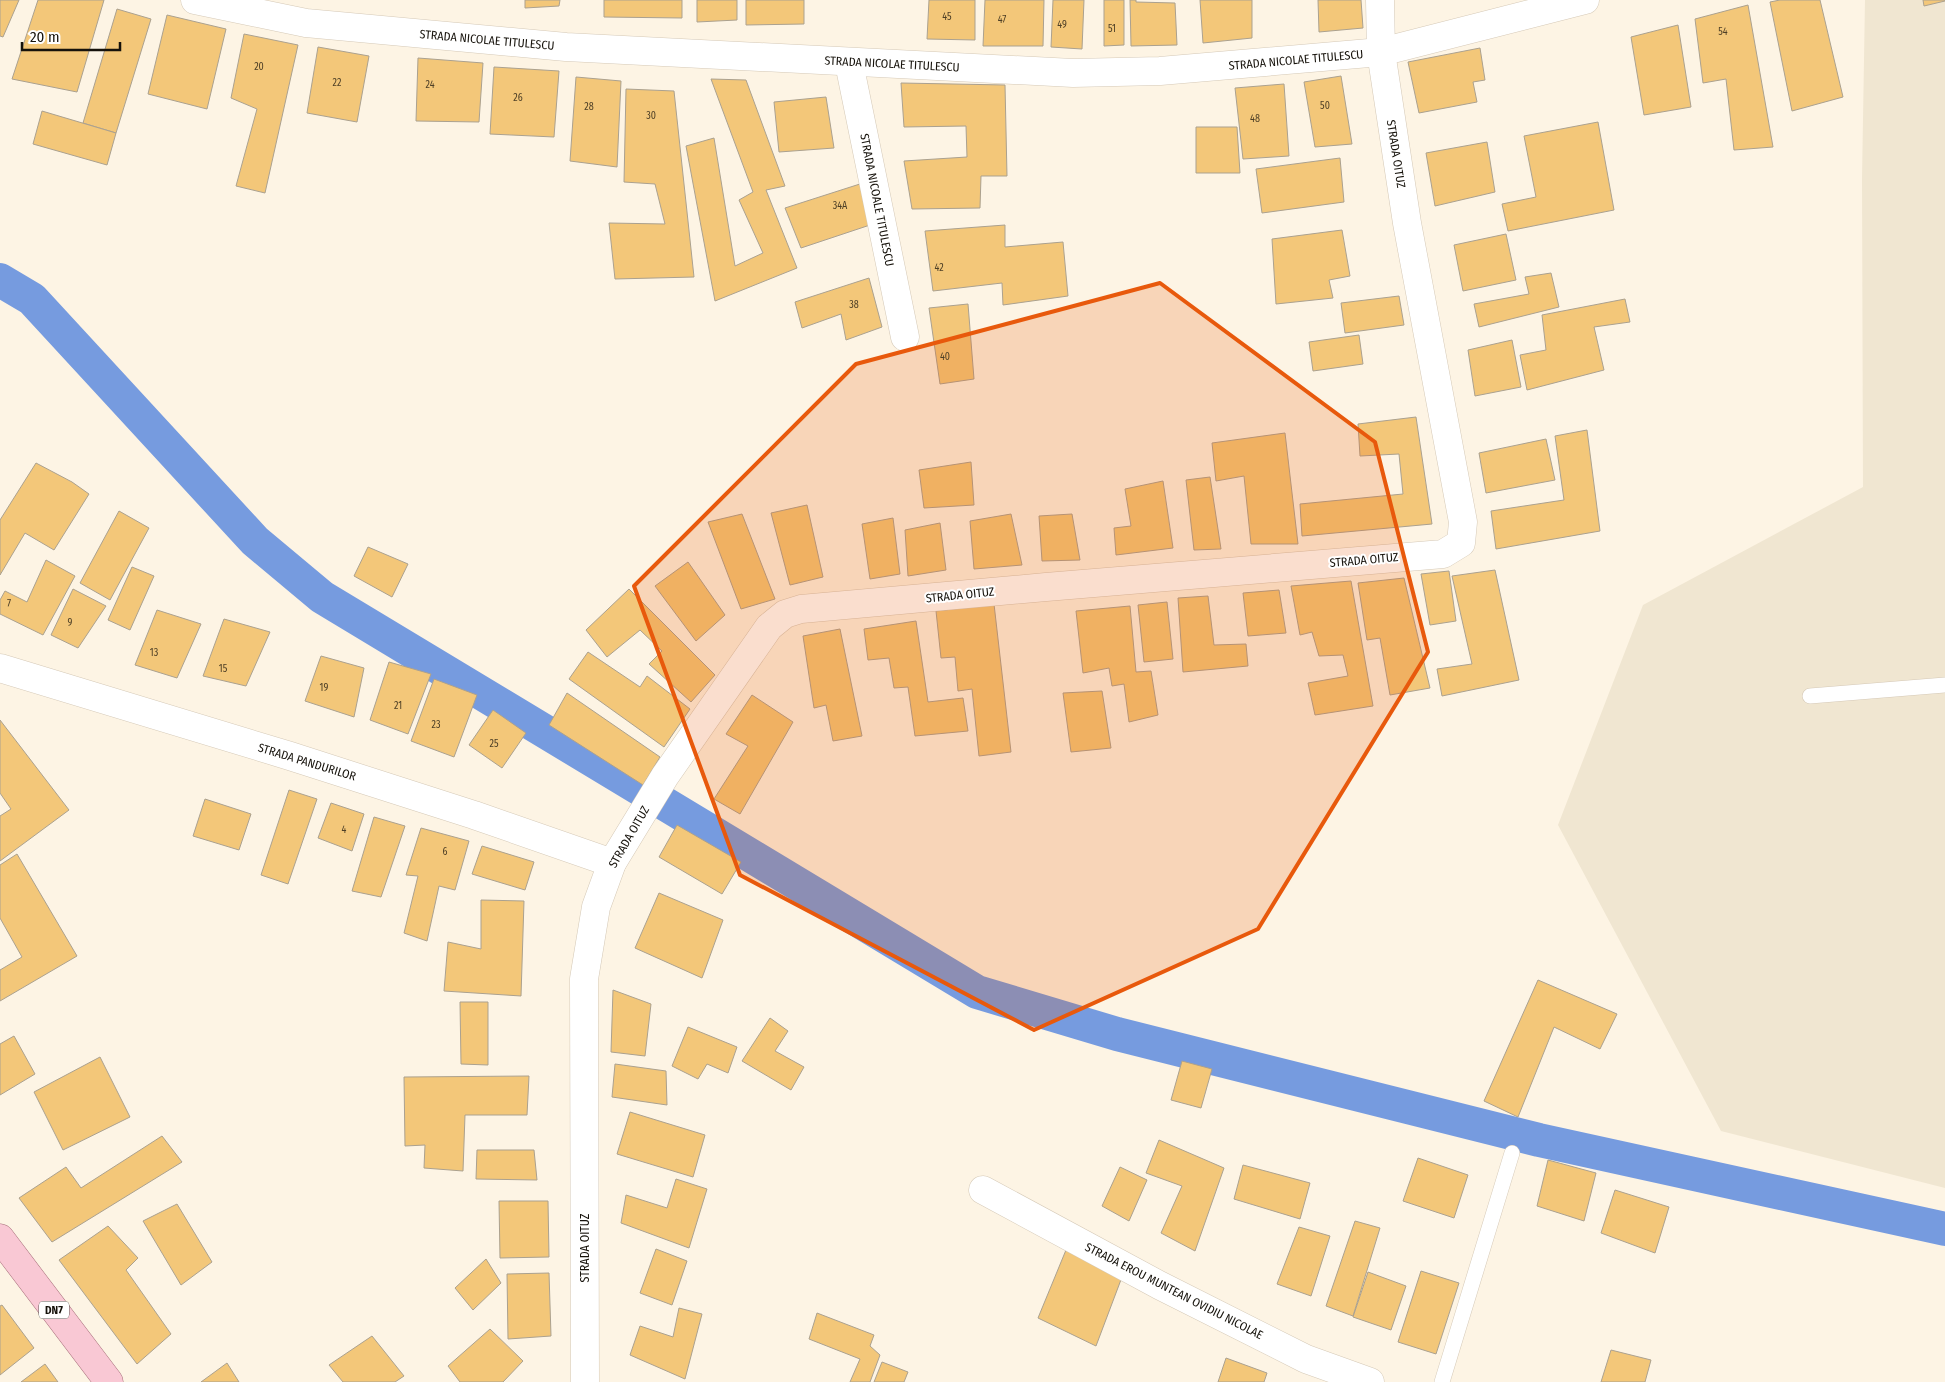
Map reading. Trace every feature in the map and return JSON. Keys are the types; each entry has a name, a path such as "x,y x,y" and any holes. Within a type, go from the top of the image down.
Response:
{"main road":[{"name":"DN7","path":"0,1238 109,1382"}],"street":[{"name":"STRADA NICOLAE TITULESCU","path":"194,0 306,12 566,47 1073,73 1160,71 1380,52 1585,0"},
{"path":"1380,0 1380,52"},
{"name":"STRADA OITUZ","path":"586,1382 584,979 596,907 612,864 665,776 769,627 785,614 801,609 1046,586 1443,554 1461,543 1464,522 1407,223 1380,52"},
{"name":"STRADA NICOALE TITULESCU","path":"849,63 905,337"},
{"name":"STRADA PANDURILOR","path":"0,668 446,806 612,864"},
{"name":"STRADA EROU MUNTEAN OVIDIU NICOLAE","path":"983,1190 1159,1285 1306,1359 1370,1382"}],"lane":[{"path":"1810,696 1945,685"},
{"path":"1442,1382 1512,1153"}],"highlighted area":[{"path":"1160,283 1375,442 1428,652 1258,929 1034,1030 740,875 634,586 856,364"}],"shaded area":[{"path":"1865,0 1945,0 1945,1188 1721,1131 1558,825 1643,605 1863,487 1862,179"}],"building":[{"path":"0,0 19,0 3,37 0,36"},
{"path":"38,0 104,0 77,92 12,79"},
{"path":"525,0 560,0 559,6 525,8"},
{"path":"604,0 682,0 682,18 604,17"},
{"path":"697,0 737,0 737,20 697,22"},
{"path":"746,0 804,0 804,24 746,25"},
{"path":"929,0 975,0 975,40 927,39"},
{"path":"985,0 1044,0 1043,46 983,46"},
{"path":"1053,0 1084,0 1082,49 1051,47"},
{"path":"1104,0 1124,0 1124,45 1104,46"},
{"path":"1130,0 1136,0 1136,2 1175,3 1177,45 1131,46"},
{"path":"1200,0 1252,0 1252,38 1203,43"},
{"path":"1318,0 1361,0 1363,28 1319,32"},
{"path":"1780,0 1820,0 1843,97 1792,111 1770,2"},
{"path":"1923,0 1945,0 1945,1 1924,6"},
{"path":"1748,5 1773,147 1734,150 1726,79 1703,83 1695,19"},
{"path":"117,9 151,19 116,133 83,123"},
{"path":"167,15 226,29 207,109 148,94"},
{"path":"1678,25 1691,107 1644,115 1631,37"},
{"path":"244,34 298,45 265,193 236,186 257,109 231,98"},
{"path":"318,47 369,56 357,122 307,113"},
{"path":"1480,48 1485,80 1473,82 1477,102 1419,113 1408,62"},
{"path":"418,58 483,63 479,122 416,121"},
{"path":"494,67 559,71 554,137 490,134"},
{"path":"1341,76 1352,144 1315,147 1304,82"},
{"path":"576,77 621,81 617,167 570,161"},
{"path":"711,79 746,80 785,186 766,190 797,268 715,301 686,146 714,138 735,266 763,253 739,200 753,192"},
{"path":"901,83 1005,85 1007,176 981,176 980,208 912,209 904,161 967,157 966,126 904,127"},
{"path":"1284,84 1289,156 1243,159 1235,88"},
{"path":"626,89 674,91 694,277 615,279 609,223 665,224 655,184 624,182"},
{"path":"826,97 834,148 779,152 774,102"},
{"path":"42,111 116,133 107,165 33,144"},
{"path":"1598,122 1614,210 1508,231 1502,204 1536,197 1524,136"},
{"path":"1196,127 1237,127 1240,173 1196,173"},
{"path":"1487,142 1495,192 1435,206 1426,153"},
{"path":"1340,158 1344,202 1262,213 1256,169"},
{"path":"863,183 870,225 801,248 785,208"},
{"path":"1005,225 1005,247 1063,242 1068,296 1003,305 1002,283 933,291 925,231"},
{"path":"1342,230 1350,276 1329,280 1333,298 1276,304 1272,239"},
{"path":"1506,234 1516,280 1463,291 1454,245"},
{"path":"1551,273 1559,307 1479,327 1474,304 1529,294 1525,277"},
{"path":"869,278 882,327 846,340 841,314 802,328 795,302"},
{"path":"1399,296 1404,325 1345,333 1341,303"},
{"path":"1625,299 1630,322 1594,327 1604,370 1527,390 1520,355 1546,350 1542,315"},
{"path":"968,304 974,379 940,384 929,308"},
{"path":"1359,335 1363,364 1313,371 1309,342"},
{"path":"1512,340 1521,387 1475,396 1468,350"},
{"path":"1416,417 1432,524 1302,536 1300,504 1403,494 1399,454 1360,456 1358,424"},
{"path":"1587,430 1600,531 1496,549 1491,511 1564,500 1555,436"},
{"path":"1285,433 1298,544 1251,544 1244,476 1216,481 1212,443"},
{"path":"1546,439 1555,480 1486,493 1479,453"},
{"path":"971,462 974,505 924,508 919,470"},
{"path":"36,463 72,482 89,494 54,550 25,533 0,575 0,520"},
{"path":"1210,477 1221,549 1194,550 1186,480"},
{"path":"1163,481 1173,548 1116,555 1114,528 1131,526 1125,489"},
{"path":"807,505 823,577 790,585 771,513"},
{"path":"119,511 149,528 110,600 80,583"},
{"path":"742,514 775,599 741,609 708,522"},
{"path":"1011,514 1022,565 974,569 970,521"},
{"path":"1072,514 1080,560 1042,561 1039,516"},
{"path":"893,518 900,574 870,579 862,524"},
{"path":"940,523 946,570 908,576 905,530"},
{"path":"368,547 408,564 392,597 354,576"},
{"path":"46,560 75,576 43,635 0,614 0,600 5,591 27,602"},
{"path":"688,562 725,615 696,641 655,586"},
{"path":"132,567 154,576 130,630 108,620"},
{"path":"1495,570 1519,680 1442,696 1437,669 1472,664 1452,576"},
{"path":"1449,571 1456,621 1430,625 1421,574"},
{"path":"1404,578 1430,688 1390,695 1380,638 1367,640 1358,583"},
{"path":"1351,581 1373,706 1315,715 1308,683 1348,676 1343,655 1319,656 1312,632 1300,635 1291,586"},
{"path":"73,589 106,606 78,648 51,635"},
{"path":"629,589 715,675 691,702 649,664 662,651 640,630 607,657 586,630"},
{"path":"1279,590 1286,633 1248,636 1243,593"},
{"path":"1208,596 1214,645 1246,644 1248,666 1183,672 1178,598"},
{"path":"1167,602 1173,659 1144,662 1138,605"},
{"path":"994,604 1011,752 979,756 972,689 958,691 955,657 941,658 936,611"},
{"path":"1130,606 1136,672 1151,671 1158,715 1129,722 1124,684 1112,686 1109,668 1083,673 1076,611"},
{"path":"157,610 201,624 177,678 135,665"},
{"path":"224,619 270,632 246,686 203,676"},
{"path":"916,621 928,702 963,698 968,731 915,736 908,687 894,688 889,658 868,660 864,629"},
{"path":"840,629 862,736 833,741 826,705 814,708 803,636"},
{"path":"588,652 640,687 647,676 690,709 664,747 569,679"},
{"path":"321,656 364,668 354,717 305,701"},
{"path":"389,662 431,674 408,734 370,720"},
{"path":"434,679 477,695 454,757 411,741"},
{"path":"1102,691 1111,748 1071,752 1063,693"},
{"path":"567,693 660,757 643,785 549,725"},
{"path":"752,695 793,722 740,814 714,799 748,746 726,734"},
{"path":"493,710 526,733 502,768 469,745"},
{"path":"0,720 69,810 0,861 0,816 11,809 0,793"},
{"path":"289,790 317,799 288,884 261,875"},
{"path":"205,799 251,814 239,850 193,836"},
{"path":"331,803 364,814 352,851 318,838"},
{"path":"374,817 405,826 381,897 352,891"},
{"path":"677,825 741,862 722,894 659,857"},
{"path":"421,828 469,841 455,890 439,886 427,941 404,933 418,876 406,875"},
{"path":"482,846 534,862 525,890 472,874"},
{"path":"17,854 77,956 0,1001 0,970 22,957 0,918 0,865"},
{"path":"659,893 723,920 702,978 635,948"},
{"path":"481,900 524,901 521,996 444,991 448,942 481,949"},
{"path":"1538,980 1617,1014 1600,1049 1554,1027 1518,1117 1484,1101"},
{"path":"613,990 651,1004 645,1056 611,1052"},
{"path":"460,1002 488,1002 488,1065 461,1064"},
{"path":"770,1018 788,1031 775,1051 804,1067 791,1090 742,1061"},
{"path":"688,1027 737,1047 728,1073 707,1064 698,1079 672,1066"},
{"path":"14,1036 35,1074 0,1095 0,1044"},
{"path":"100,1057 130,1117 63,1150 34,1092"},
{"path":"1182,1061 1212,1069 1201,1108 1171,1100"},
{"path":"615,1064 666,1071 667,1105 612,1097"},
{"path":"529,1076 527,1115 465,1115 463,1171 424,1168 425,1145 405,1146 404,1077"},
{"path":"630,1112 705,1135 693,1177 617,1154"},
{"path":"162,1136 182,1162 52,1242 19,1198 66,1167 81,1188"},
{"path":"1159,1140 1224,1168 1195,1251 1161,1233 1182,1186 1146,1173"},
{"path":"477,1150 534,1150 537,1180 476,1179"},
{"path":"1418,1158 1468,1175 1454,1218 1403,1201"},
{"path":"1548,1160 1596,1173 1584,1221 1537,1206"},
{"path":"1243,1165 1310,1183 1300,1219 1234,1199"},
{"path":"1120,1167 1147,1180 1129,1221 1102,1206"},
{"path":"676,1179 707,1189 689,1248 621,1223 626,1195 667,1208"},
{"path":"1615,1190 1669,1207 1655,1253 1601,1233"},
{"path":"499,1201 548,1201 549,1257 500,1258"},
{"path":"177,1204 212,1262 181,1285 143,1221"},
{"path":"1355,1221 1380,1228 1353,1316 1326,1306"},
{"path":"108,1226 138,1258 126,1270 171,1334 137,1364 59,1260"},
{"path":"1299,1227 1330,1236 1311,1296 1277,1284"},
{"path":"656,1249 687,1261 672,1305 640,1293"},
{"path":"1066,1250 1122,1277 1096,1346 1038,1318"},
{"path":"486,1259 501,1283 473,1310 455,1288"},
{"path":"1421,1271 1459,1283 1436,1354 1398,1342"},
{"path":"1368,1272 1406,1286 1391,1330 1353,1317"},
{"path":"549,1273 551,1336 508,1339 507,1274"},
{"path":"2,1305 34,1348 0,1375 0,1306"},
{"path":"679,1308 702,1314 685,1379 630,1355 640,1326 673,1337"},
{"path":"817,1313 874,1335 870,1346 880,1355 870,1382 850,1382 860,1359 809,1339"},
{"path":"490,1329 523,1361 503,1382 460,1382 448,1366"},
{"path":"372,1336 404,1376 395,1382 343,1382 329,1365"},
{"path":"1611,1350 1651,1360 1645,1382 1601,1382"},
{"path":"1226,1358 1267,1373 1264,1382 1218,1382"},
{"path":"882,1362 908,1372 904,1382 874,1382"},
{"path":"227,1363 239,1382 201,1382"},
{"path":"45,1364 58,1382 21,1382"}],"waterway":[{"path":"0,280 32,299 255,541 322,597 977,992 1117,1034 1539,1140 1945,1229"}]}
